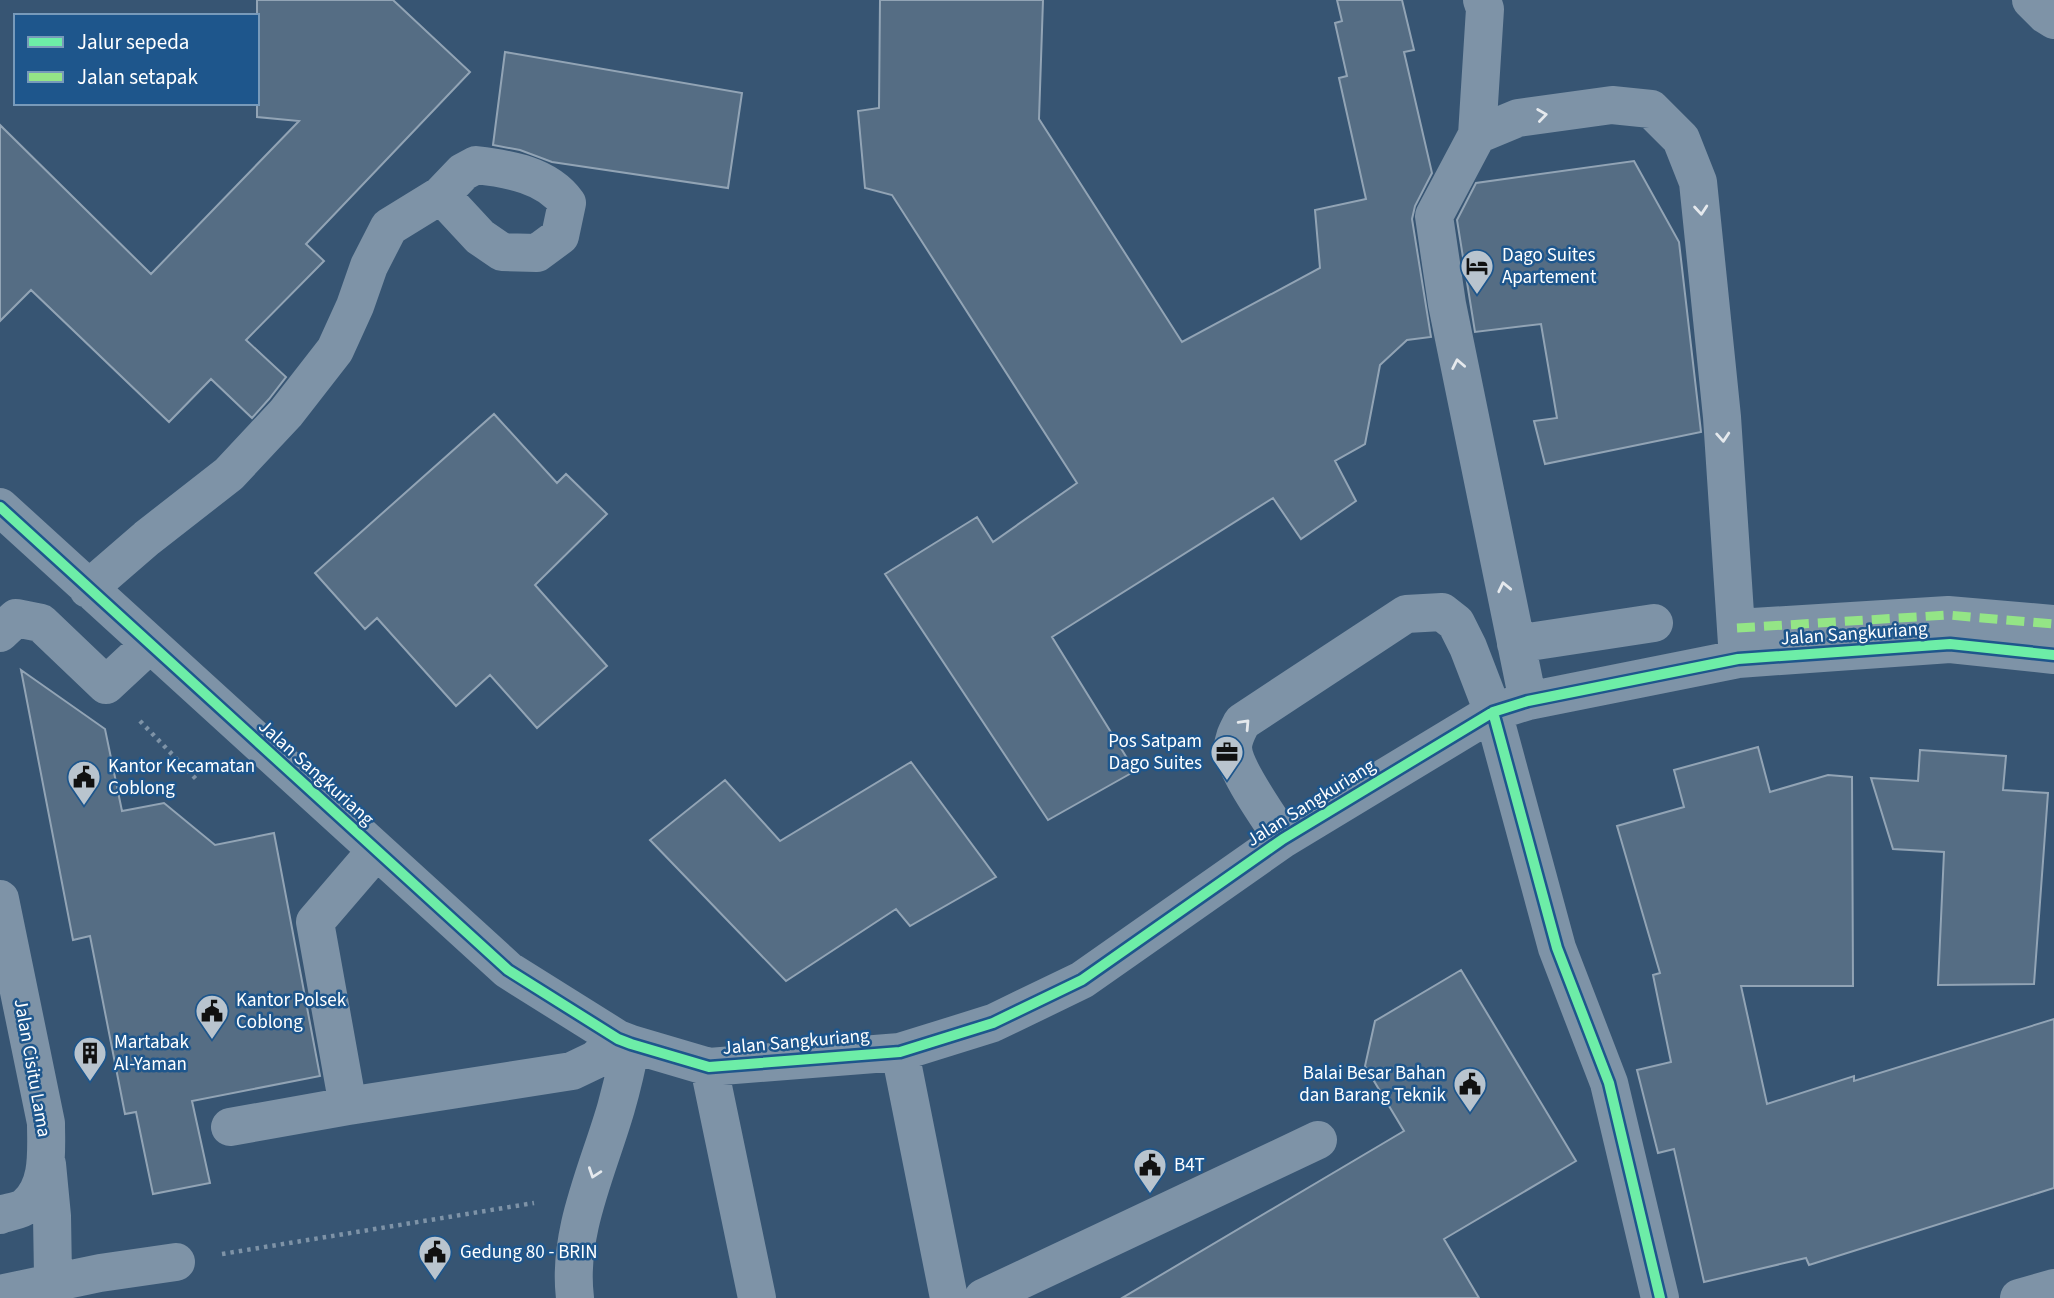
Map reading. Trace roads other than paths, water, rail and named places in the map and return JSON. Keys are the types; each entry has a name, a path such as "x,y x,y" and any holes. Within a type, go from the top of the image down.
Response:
{"street":[{"path":"1482,0 1485,9 1477,135 1434,216 1447,304 1516,644 1511,706 1558,948 1609,1083 1660,1298"},
{"path":"2031,0 2054,20"},
{"path":"1477,135 1518,118 1612,105 1651,109 1681,139 1698,182 1722,417 1737,644 1948,615 2054,624"},
{"path":"88,589 147,538 229,474 286,413 335,350 369,266 389,228 441,195"},
{"name":"Jalan Sangkuriang","path":"0,507 508,970 624,1042 709,1067 900,1052 993,1023 1082,980 1283,839 1511,706 1737,644 1950,644 2054,655"},
{"path":"1283,839 1237,763 1233,748 1242,722 1406,614 1442,612 1456,623 1468,647 1511,706"},
{"path":"0,633 16,618 41,623 106,685 149,645"},
{"path":"1516,644 1654,623"},
{"path":"348,1105 315,922 376,851"},
{"name":"Jalan Cisitu Lama","path":"0,899 46,1123 47,1157 41,1185 25,1207 0,1215"},
{"path":"230,1127 348,1105 572,1071 624,1042"},
{"path":"575,1298 572,1274 587,1195 616,1108 624,1042"},
{"path":"900,1052 949,1298"},
{"path":"709,1067 757,1298"},
{"path":"983,1298 1318,1140"},
{"path":"42,1285 53,1276 54,1250 47,1157"},
{"path":"0,1294 100,1273 176,1262"},
{"path":"2020,1298 2054,1287"}],"place":[{"name":"Dago Suites Apartement","path":"1477,296"},
{"name":"Pos Satpam Dago Suites","path":"1227,782"},
{"name":"Kantor Kecamatan Coblong","path":"84,807"},
{"name":"Kantor Polsek Coblong","path":"212,1041"},
{"name":"Martabak Al-Yaman","path":"90,1083"},
{"name":"Balai Besar Bahan dan Barang Teknik","path":"1470,1114"},
{"name":"B4T","path":"1150,1195"},
{"name":"Gedung 80 - BRIN","path":"435,1282"}]}
